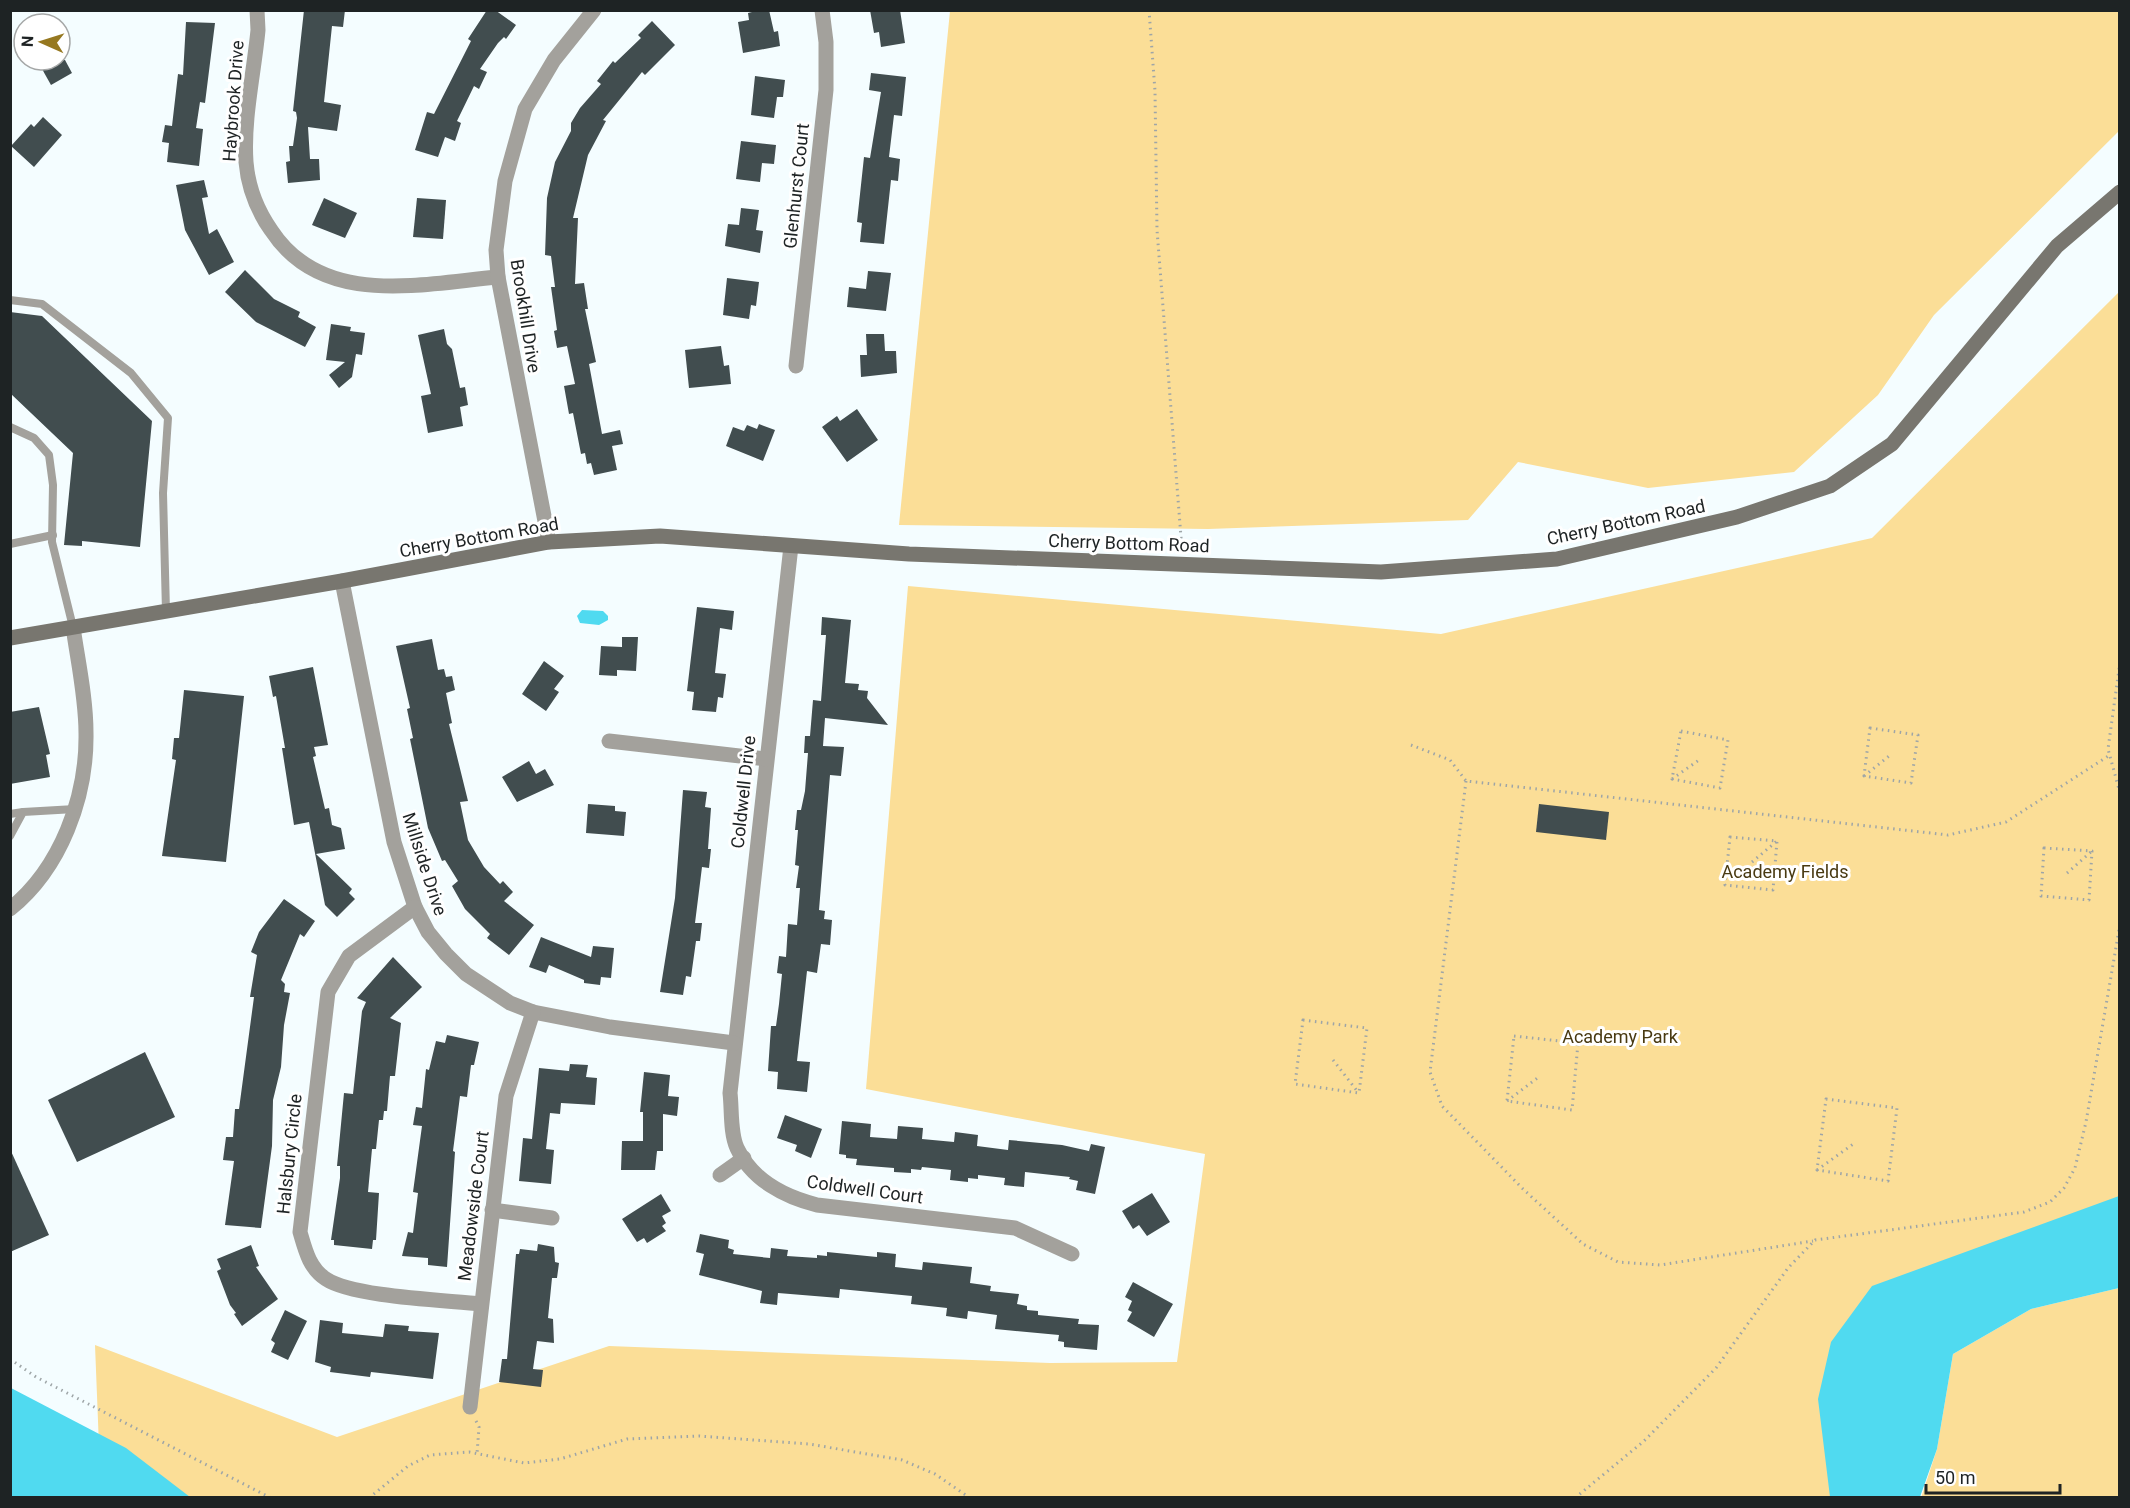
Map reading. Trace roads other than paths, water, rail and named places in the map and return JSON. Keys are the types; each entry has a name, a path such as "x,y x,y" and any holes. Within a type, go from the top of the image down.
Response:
{"main road":[{"name":"Cherry Bottom Road","path":"10,638 342,581 549,542 660,536 909,554 1381,572 1557,559 1737,517 1830,486 1892,444 2057,246 2120,192"}],"street":[{"name":"Haybrook Drive","path":"257,10 258,30 246,163 251,190 262,217 276,239 302,264 337,281 382,287 498,277"},
{"name":"Brookhill Drive","path":"549,542 498,277 496,250 505,181 525,109 554,60 594,10"},
{"name":"Glenhurst Court","path":"796,366 826,90 826,42 822,10"},
{"name":"Coldwell Drive","path":"734,1043 791,546"},
{"name":"Millside Drive","path":"342,581 394,842 415,907 428,932 466,974 510,1003 533,1012 610,1027 734,1043"},
{"path":"10,909 47,869 69,829 75,810 86,734 73,627"},
{"path":"609,741 766,759"},
{"name":"Halsbury Circle","path":"415,907 349,956 328,992 300,1232 307,1258 325,1279 350,1290 481,1304"},
{"name":"Meadowside Court","path":"470,1407 506,1096 533,1012"},
{"name":"Coldwell Court","path":"734,1043 730,1093 736,1147 757,1177 792,1198 818,1205 1015,1228 1072,1254"},
{"path":"720,1175 744,1158"},
{"path":"492,1210 552,1218"}],"lane":[{"path":"10,300 42,304 131,373 168,418 163,493 166,611"},
{"path":"10,427 34,438 49,455 53,485 52,535 73,627"},
{"path":"10,544 52,535"},
{"path":"10,813 75,810"},
{"path":"10,836 22,812"}],"water":[{"path":"582,610 603,611 608,616 608,620 599,625 580,623 577,616"},
{"path":"2119,1196 2119,1288 2031,1309 1953,1354 1937,1449 1920,1497 1830,1497 1818,1399 1831,1342 1872,1286"},
{"path":"11,1388 126,1448 190,1497 11,1497"}],"park label":[{"name":"Academy Fields","path":"1785,871"},
{"name":"Academy Park","path":"1620,1036"}]}
